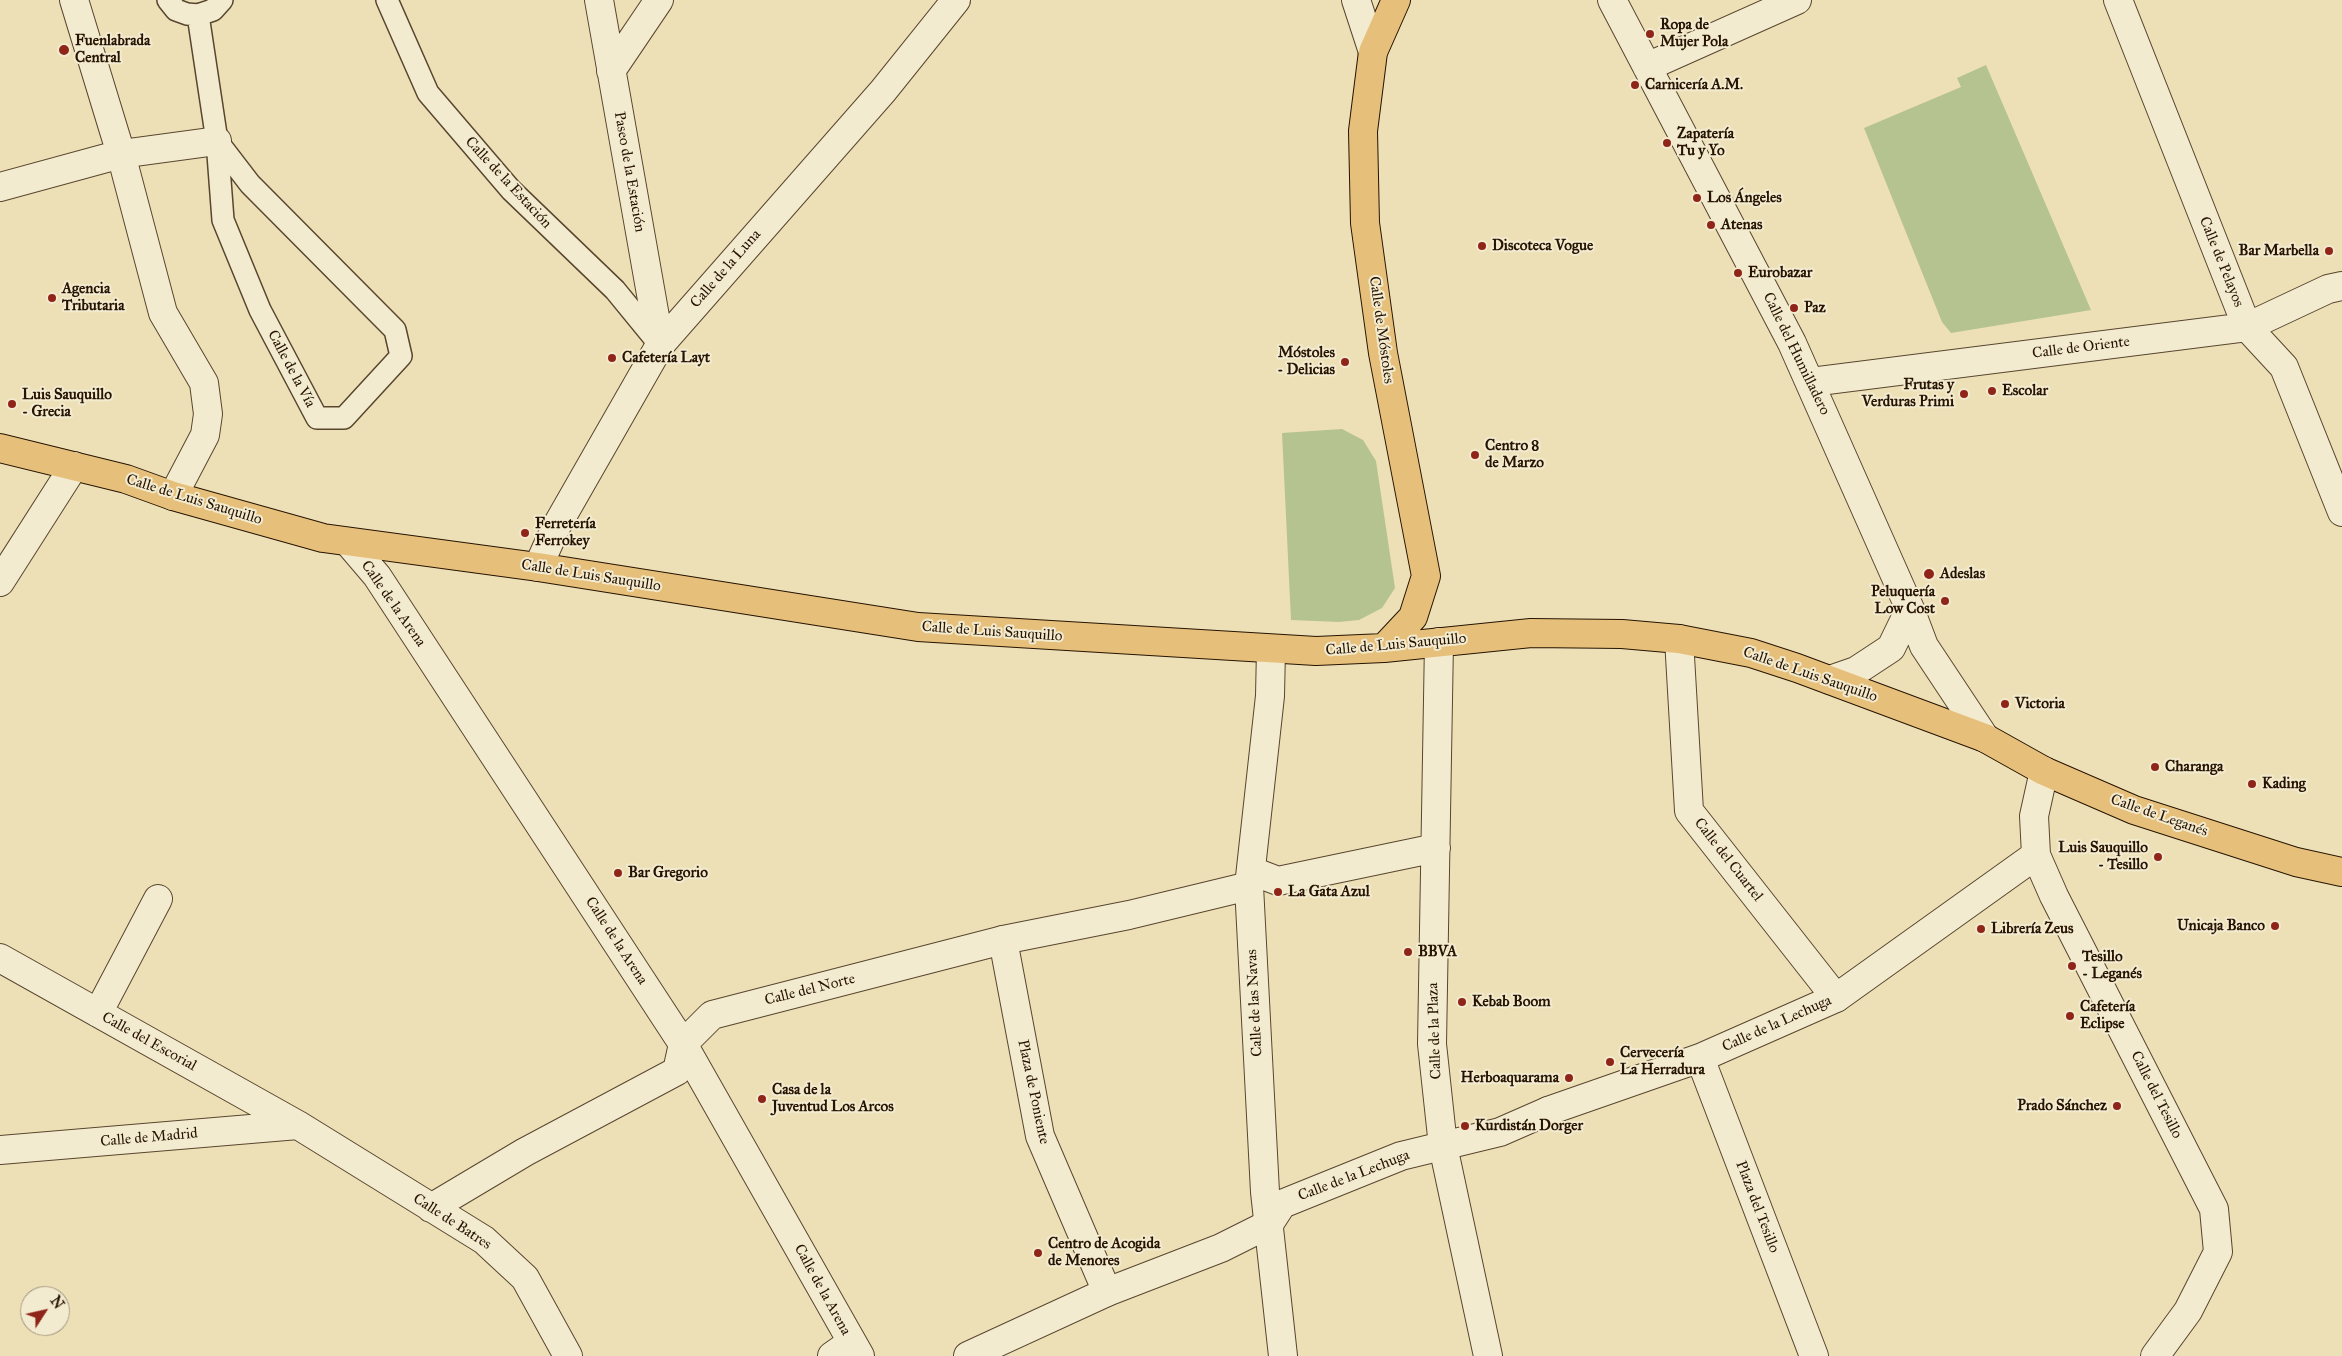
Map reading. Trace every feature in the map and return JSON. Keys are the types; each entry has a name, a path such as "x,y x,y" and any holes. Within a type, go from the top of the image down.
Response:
{"main road":[{"name":"Calle de Móstoles","path":"1384,648 1413,617 1426,576 1383,353 1365,223 1363,131 1374,52 1396,0"},
{"name":"Calle de Luis Sauquillo","path":"0,448 126,479 173,496 323,538 538,567 918,627 1316,651 1384,648 1531,633 1622,634 1679,639 1751,654 1830,680 1985,738"},
{"name":"Calle de Leganés","path":"1985,738 2044,771 2134,810 2296,862 2342,872"}],"street":[{"path":"74,0 122,154 163,313 204,383 208,414 205,435 173,496"},
{"name":"Paseo de la Estación","path":"598,0 660,345"},
{"path":"611,71 659,0"},
{"name":"Calle de la Luna","path":"538,567 556,527 660,345 883,90 956,0"},
{"path":"1356,0 1374,52"},
{"name":"Calle del Humilladero","path":"1612,0 1724,210 1811,382 1910,609 1924,646 1985,738"},
{"path":"1647,67 1797,0"},
{"name":"Calle de Pelayos","path":"2118,0 2247,327 2284,367 2342,512"},
{"path":"0,187 122,154 217,141"},
{"name":"Calle de Oriente","path":"1811,382 2247,327 2328,289 2342,286"},
{"path":"0,582 74,466"},
{"name":"Calle de la Arena","path":"348,542 377,576 683,1044 848,1351"},
{"path":"1830,680 1856,672 1891,648 1910,609"},
{"name":"Calle del Cuartel","path":"1679,639 1689,811 1836,998"},
{"name":"Calle de la Plaza","path":"1440,642 1432,1044 1442,1146 1488,1356"},
{"name":"Calle de las Navas","path":"1271,649 1270,696 1250,878 1269,1224 1283,1356"},
{"name":"Calle del Tesillo","path":"2044,771 2034,816 2036,855 2054,896 2214,1210 2218,1252 2188,1311 2156,1356"},
{"path":"1250,878 1278,881 1436,848"},
{"name":"Calle de la Lechuga","path":"968,1356 1107,1292 1221,1248 1269,1224 1282,1204 1401,1156 1500,1132 1548,1111 1700,1058 1836,998 2036,855"},
{"name":"Calle del Norte","path":"683,1044 712,1015 1003,940 1129,915 1250,878"},
{"path":"98,1013 158,899"},
{"name":"Plaza de Poniente","path":"1003,940 1040,1136 1107,1292"},
{"name":"Calle del Escorial","path":"0,958 298,1125"},
{"path":"431,1208 534,1148 677,1071 683,1044"},
{"name":"Plaza del Tesillo","path":"1700,1058 1814,1356"},
{"name":"Calle de Madrid","path":"0,1150 298,1125"},
{"name":"Calle de Batres","path":"298,1125 484,1240 525,1278 568,1356"}],"lane":[{"path":"168,0 176,10 198,15 214,10 222,0"},
{"name":"Calle de la Estación","path":"388,0 428,93 511,190 615,290 660,345"},
{"name":"Calle de la Vía","path":"198,15 217,141 223,220 260,310 317,418 344,418 401,356 395,330 250,184 217,141"}],"green space":[{"path":"1986,65 2091,310 1951,333 1942,322 1864,128 1961,87 1957,78"},
{"path":"1342,429 1363,440 1376,461 1395,588 1382,608 1359,620 1339,622 1291,620 1282,433"}],"place":[{"name":"Ropa de Mujer Pola","path":"1650,34"},
{"name":"Fuenlabrada Central","path":"64,50"},
{"name":"Carnicería A.M.","path":"1635,85"},
{"name":"Zapatería Tu y Yo","path":"1667,143"},
{"name":"Los Ángeles","path":"1697,198"},
{"name":"Atenas","path":"1711,225"},
{"name":"Discoteca Vogue","path":"1482,246"},
{"name":"Bar Marbella","path":"2329,251"},
{"name":"Eurobazar","path":"1738,273"},
{"name":"Agencia Tributaria","path":"52,298"},
{"name":"Paz","path":"1794,308"},
{"name":"Cafetería Layt","path":"612,358"},
{"name":"Móstoles - Delicias","path":"1345,362"},
{"name":"Escolar","path":"1992,391"},
{"name":"Frutas y Verduras Primi","path":"1964,394"},
{"name":"Luis Sauquillo - Grecia","path":"12,404"},
{"name":"Centro 8 de Marzo","path":"1475,455"},
{"name":"Ferretería Ferrokey","path":"525,533"},
{"name":"Adeslas","path":"1929,574"},
{"name":"Peluquería Low Cost","path":"1945,601"},
{"name":"Victoria","path":"2005,704"},
{"name":"Charanga","path":"2155,767"},
{"name":"Kading","path":"2252,784"},
{"name":"Luis Sauquillo - Tesillo","path":"2158,857"},
{"name":"Bar Gregorio","path":"618,873"},
{"name":"La Gata Azul","path":"1278,892"},
{"name":"Unicaja Banco","path":"2275,926"},
{"name":"Librería Zeus","path":"1981,929"},
{"name":"BBVA","path":"1408,952"},
{"name":"Tesillo - Leganés","path":"2072,966"},
{"name":"Kebab Boom","path":"1462,1002"},
{"name":"Cafetería Eclipse","path":"2070,1016"},
{"name":"Cervecería La Herradura","path":"1610,1062"},
{"name":"Herboaquarama","path":"1569,1078"},
{"name":"Casa de la Juventud Los Arcos","path":"762,1099"},
{"name":"Prado Sánchez","path":"2117,1106"},
{"name":"Kurdistán Dorger","path":"1465,1126"},
{"name":"Centro de Acogida de Menores","path":"1038,1253"}]}
